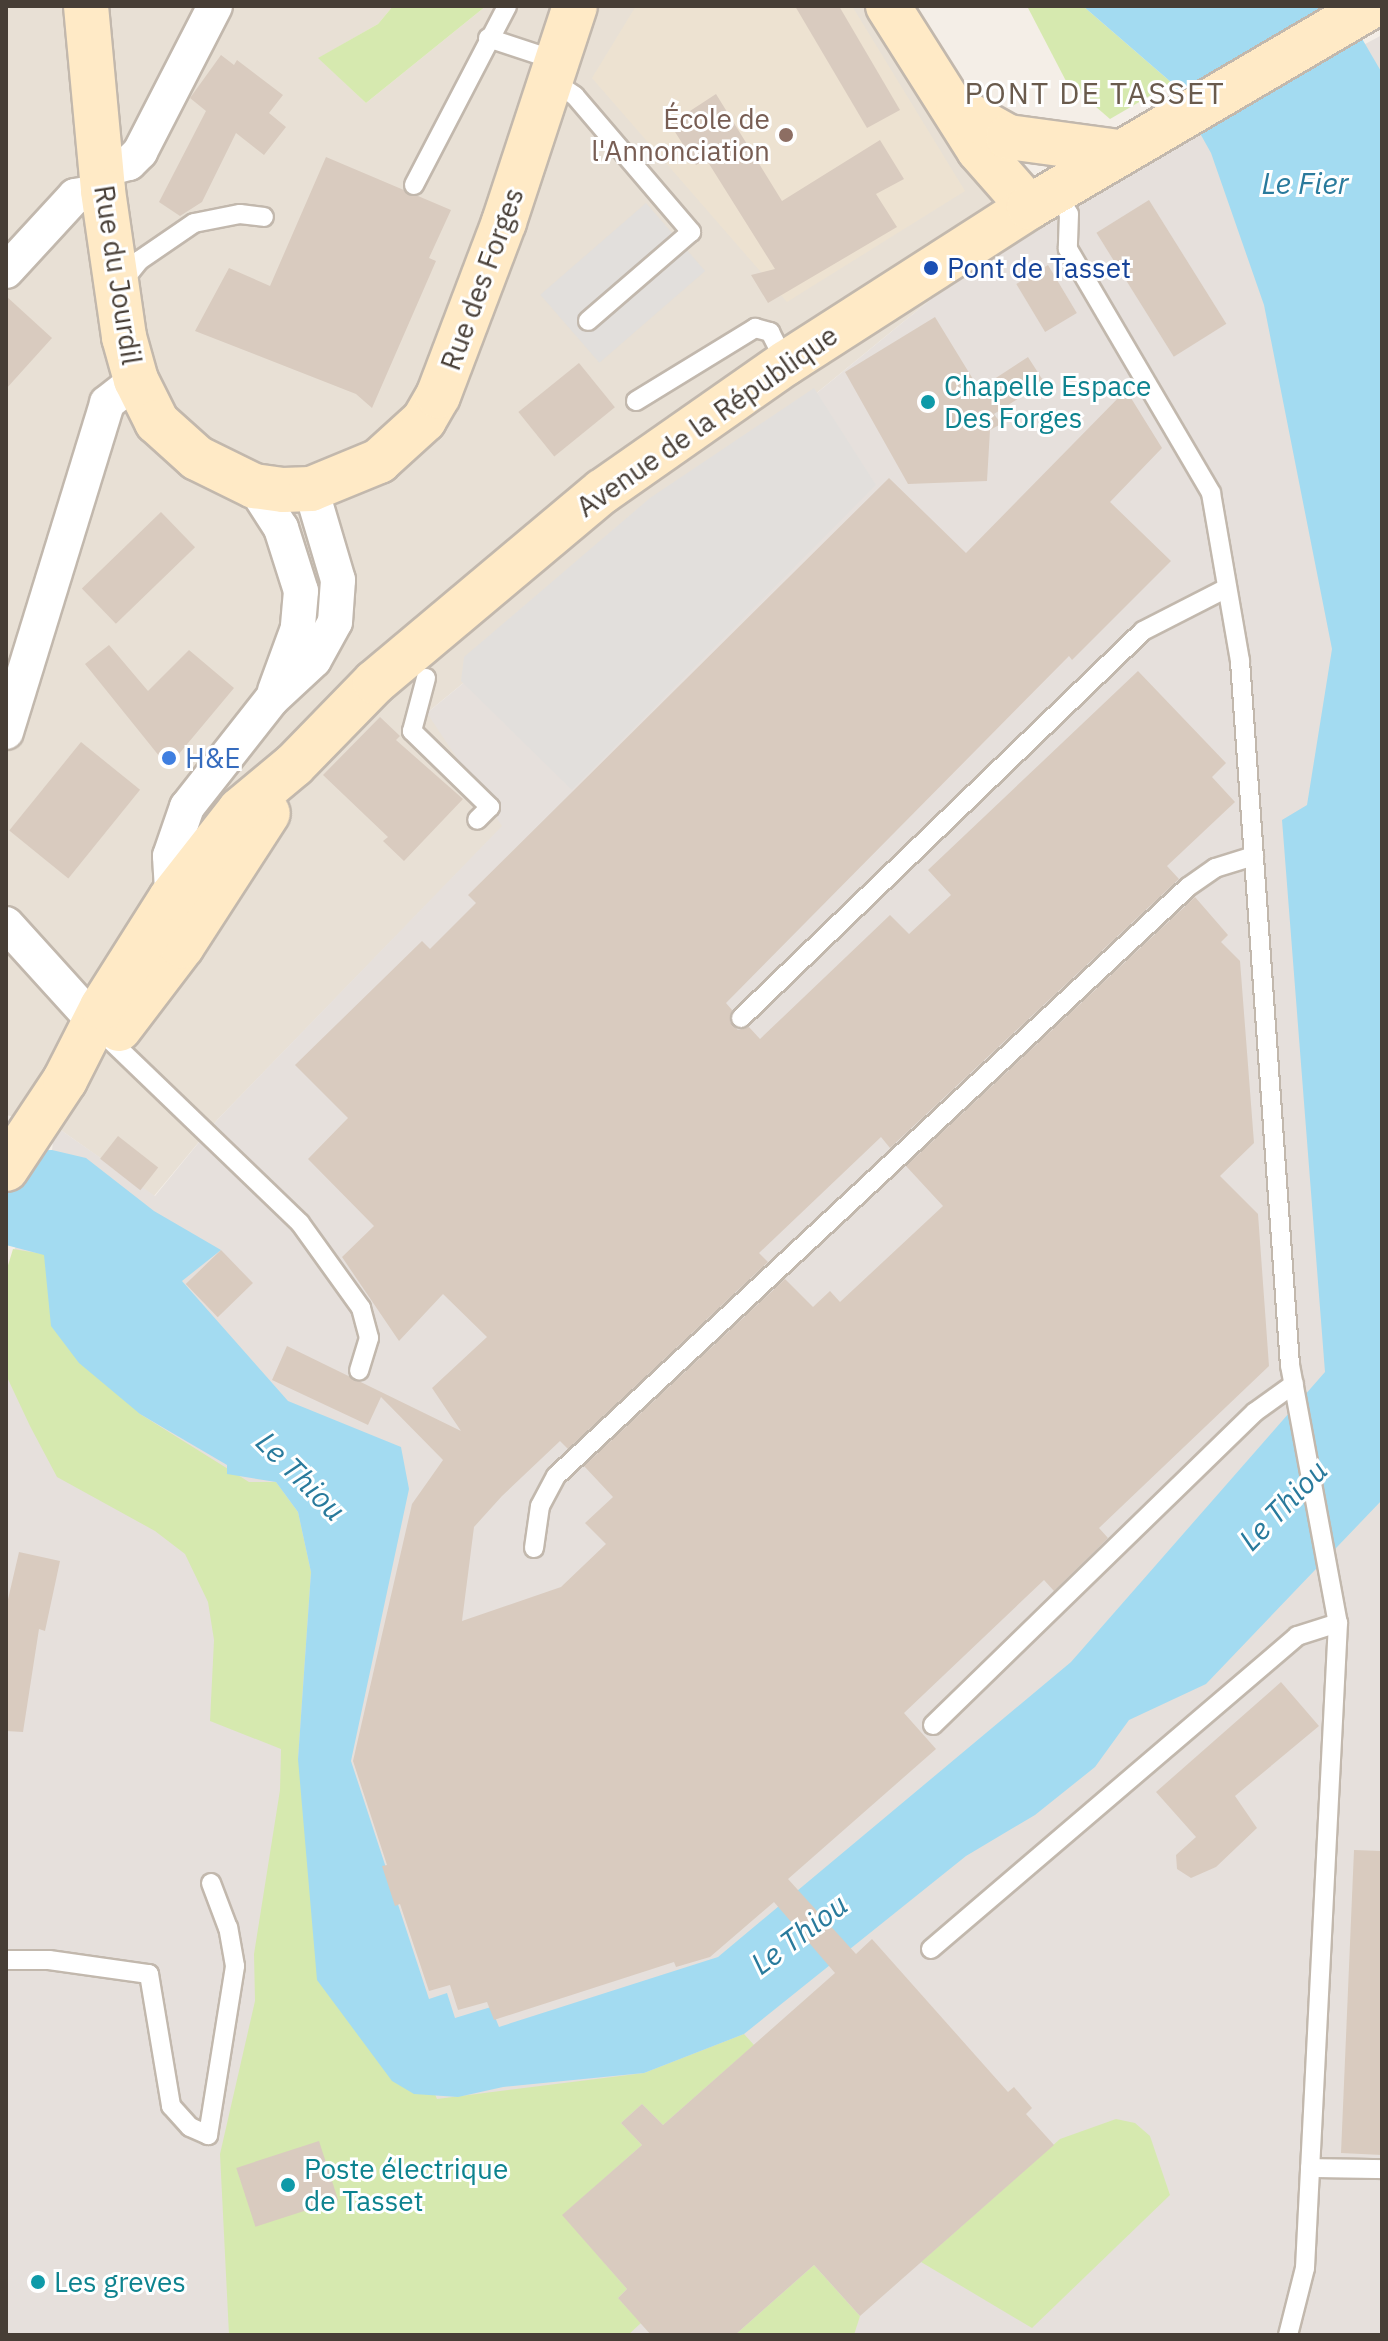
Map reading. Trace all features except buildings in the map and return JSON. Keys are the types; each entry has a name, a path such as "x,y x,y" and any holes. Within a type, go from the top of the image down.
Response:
{"main road":[{"name":"Rue du Jourdil","path":"86,6 102,180 136,380 157,422 175,441 221,472 254,486 311,489"},
{"name":"Rue des Forges","path":"311,489 379,461 414,431 438,396 504,222 575,6"},
{"path":"888,6 979,150 1042,199"},
{"name":"Avenue de la République","path":"103,1031 171,898 240,810 294,765 375,682 550,533 786,363 1119,152 1371,6"},
{"path":"946,100 980,125 1008,137 1119,152"},
{"name":"Avenue de la République","path":"6,1169 33,1124 103,1031 182,946 260,828 294,765"}],"street":[{"path":"6,271 75,196 129,163 140,152 215,6"},
{"path":"6,732 107,403 136,380"},
{"path":"254,486 281,528 301,591 298,628 272,699"},
{"path":"182,946 171,898 172,843 187,807 272,699 314,660 335,622 339,603 328,539 311,489"},
{"path":"6,924 103,1031"}],"lane":[{"path":"414,185 507,6"},
{"path":"488,38 553,69 691,232 588,321"},
{"path":"1042,199 1069,214 1068,249 1211,493 1240,661 1295,1390 1338,1623 1305,2268 1288,2335"},
{"path":"118,287 140,260 194,223 240,214 264,217"},
{"path":"636,401 755,328 768,330 786,363"},
{"path":"741,1018 1143,631 1227,588"},
{"path":"426,678 412,731 490,807 477,820"},
{"path":"534,1548 540,1506 556,1476 1188,887 1215,868 1254,856"},
{"path":"103,1031 300,1223 361,1308 369,1338 359,1370"},
{"path":"933,1725 1255,1412 1295,1390"},
{"path":"931,1949 1297,1636 1338,1623"},
{"path":"6,1960 49,1960 149,1974 171,2106 190,2127 208,2135 235,1966 228,1928 211,1883"},
{"path":"1310,2168 1382,2169"}],"shaded area":[{"path":"6,6 393,6 378,24 319,58 366,103 486,6 863,6 1014,231 428,712 503,826 218,1119 154,1196 55,1126 6,1115"},
{"name":"École de l'Annonciation","path":"636,6 852,6 965,191 787,302 592,78"},
{"path":"1382,35 1382,2335 6,2335 6,1272 52,1150 55,1126 155,1196 218,1119 502,826 427,713 1014,231"},
{"path":"646,203 705,271 599,363 540,295"},
{"path":"814,388 876,485 572,790 461,681 464,657 650,498"}],"green space":[{"path":"393,6 486,6 366,103 318,58 378,24"},
{"path":"1027,6 1083,6 1172,83 1110,119 1066,81"},
{"path":"13,1249 44,1254 140,1414 249,1482 276,1482 298,1512 311,1572 298,1759 437,2099 644,2073 744,2034 754,2045 663,2125 642,2104 621,2123 642,2145 563,2215 627,2289 618,2298 641,2323 628,2335 229,2335 220,2154 255,2001 254,1954 280,1790 281,1749 210,1721 214,1640 208,1602 185,1554 155,1531 57,1477 6,1375 6,1272"},
{"path":"1116,2119 1135,2123 1150,2136 1170,2195 1032,2328 921,2262 1060,2139"},
{"path":"814,2265 860,2316 854,2335 735,2335"}],"water":[{"path":"1083,6 1343,6 1382,73 1382,1500 1206,1684 1129,1720 1095,1767 1035,1815 966,1856 744,2034 644,2073 503,2087 458,2097 414,2094 392,2081 317,1980 298,1759 311,1572 298,1512 276,1482 227,1474 227,1465 140,1414 79,1363 51,1326 44,1255 6,1245 6,1151 52,1150 86,1158 154,1211 221,1250 182,1281 288,1401 401,1447 409,1489 351,1761 429,1999 447,1993 455,2018 491,2007 499,2027 718,1957 1071,1662 1325,1372 1282,820 1307,805 1332,649 1264,305 1211,153 1172,83"}],"place":[{"name":"École de l'Annonciation","path":"786,135"},
{"name":"Pont de Tasset","path":"931,268"},
{"name":"Chapelle Espace Des Forges","path":"928,402"},
{"name":"H&E","path":"169,758"},
{"name":"Poste électrique de Tasset","path":"288,2185"},
{"name":"Les greves","path":"38,2282"}],"district":[{"name":"PONT DE TASSET","path":"1095,93"}],"water label":[{"name":"Le Fier","path":"1305,183"},
{"name":"Le Thiou","path":"301,1476"},
{"name":"Le Thiou","path":"1283,1505"},
{"name":"Le Thiou","path":"799,1934"}]}
